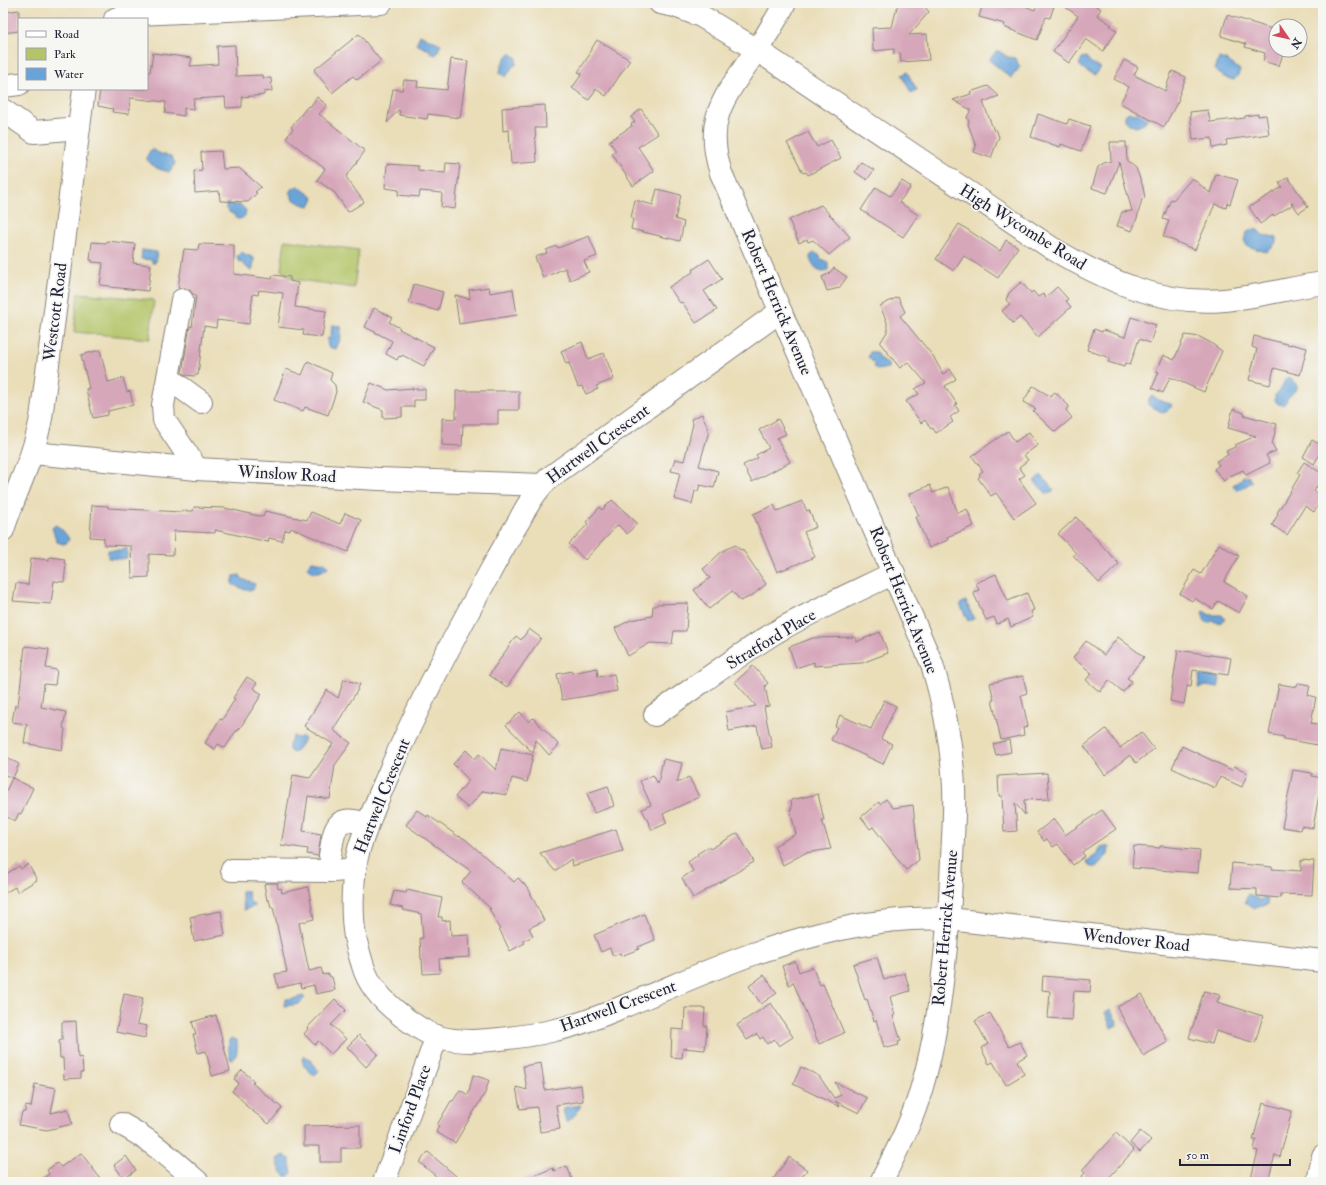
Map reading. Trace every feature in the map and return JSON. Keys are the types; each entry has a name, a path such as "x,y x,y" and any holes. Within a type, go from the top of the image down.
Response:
{"street":[{"path":"118,18 126,15 202,7 262,7 380,3"},
{"name":"High Wycombe Road","path":"660,3 675,6 701,16 757,50 1050,247 1098,274 1152,294 1186,300 1210,301 1252,296 1298,287 1323,284"},
{"name":"Robert Herrick Avenue","path":"785,3 757,50 723,100 716,121 714,141 715,156 932,664 946,720 951,758 954,809 949,919 943,978 936,1022 921,1091 882,1182"},
{"path":"3,86 18,84"},
{"name":"Westcott Road","path":"3,530 14,498 33,453 40,424 84,90"},
{"path":"3,110 34,132"},
{"path":"3,125 34,132 79,128"},
{"path":"182,300 163,405 164,420 197,469"},
{"name":"Hartwell Crescent","path":"781,312 565,466 541,485 503,547 450,645 396,757 368,824 358,850 355,871 353,915 355,936 365,971 374,988 383,999 411,1022 437,1036 458,1040 478,1041 554,1030 599,1017 751,955 814,935 908,918 949,919"},
{"path":"168,378 201,402"},
{"name":"Winslow Road","path":"33,453 197,469 379,479 541,485"},
{"name":"Stratford Place","path":"655,715 778,631 894,573"},
{"path":"330,855 336,830 339,824 349,820 368,824"},
{"path":"232,870 355,871"},
{"name":"Wendover Road","path":"949,919 1323,961"},
{"name":"Linford Place","path":"384,1182 437,1036"},
{"path":"122,1124 132,1129 162,1151 198,1182"},
{"path":"1318,1182 1323,1156"}],"green space":[{"path":"285,240 359,250 354,288 293,279 281,270"},
{"path":"78,293 154,300 150,339 74,332"}],"water":[{"path":"420,35 441,44 436,55 416,44"},
{"path":"997,50 1008,57 1015,58 1020,67 1011,78 989,60"},
{"path":"510,53 517,58 516,65 513,66 506,77 500,73 500,70 503,62"},
{"path":"1086,57 1091,63 1100,67 1095,75 1086,71 1079,65 1082,58"},
{"path":"1219,58 1228,61 1240,70 1234,80 1224,77 1215,70"},
{"path":"907,72 917,90 911,93 902,75"},
{"path":"1143,110 1148,117 1144,124 1137,127 1130,125 1125,120 1125,115 1128,112 1135,114"},
{"path":"151,149 161,154 171,156 175,163 170,172 156,168 148,161 146,158"},
{"path":"298,186 314,198 310,206 301,204 292,198 290,193 293,188"},
{"path":"230,203 232,205 242,206 244,208 246,212 241,219 237,219 226,209 226,204"},
{"path":"1255,229 1262,235 1276,237 1276,242 1272,248 1266,252 1247,246 1244,240 1247,232"},
{"path":"142,250 157,252 155,263 152,263 152,260 141,259"},
{"path":"241,252 254,258 252,271 238,261 237,256"},
{"path":"815,253 819,255 821,259 828,262 828,270 818,270 813,265 810,256"},
{"path":"332,325 341,326 341,337 336,349 328,347 327,340 331,335"},
{"path":"870,352 876,352 879,358 889,365 888,368 877,370 874,367 875,364 868,357"},
{"path":"1286,378 1290,378 1297,385 1297,389 1283,405 1278,404 1275,401 1275,395 1280,391"},
{"path":"1152,396 1171,404 1172,406 1166,412 1162,413 1148,405 1148,400"},
{"path":"1041,475 1054,490 1047,494 1034,481"},
{"path":"1243,476 1249,477 1252,482 1237,491 1233,485 1241,480"},
{"path":"55,525 68,537 69,539 67,543 63,544 57,542 52,528"},
{"path":"124,548 127,548 127,558 108,558 108,550 123,550"},
{"path":"312,561 325,563 328,566 326,569 319,572 312,572 307,567"},
{"path":"240,575 242,579 255,584 253,590 245,590 232,584 234,576"},
{"path":"966,601 974,619 968,621 960,604"},
{"path":"1203,611 1210,615 1222,615 1225,619 1220,623 1212,621 1208,623 1205,622 1202,613"},
{"path":"1200,675 1220,678 1218,688 1206,686 1198,688"},
{"path":"293,736 299,738 302,736 305,739 297,750 292,753 289,750 289,745"},
{"path":"1102,846 1109,847 1108,855 1096,867 1089,866 1087,861 1098,854"},
{"path":"241,891 248,891 249,900 255,906 244,910"},
{"path":"1248,894 1260,900 1263,898 1267,899 1267,905 1253,908 1245,902"},
{"path":"303,996 305,998 299,1004 285,1006 284,1003 286,999"},
{"path":"1111,1009 1115,1019 1118,1021 1117,1025 1111,1028 1105,1012"},
{"path":"231,1038 237,1040 237,1049 234,1058 231,1060 229,1055 229,1040"},
{"path":"304,1056 311,1059 319,1072 315,1076 304,1066 302,1059"},
{"path":"581,1105 576,1114 566,1122 563,1110 565,1107"},
{"path":"283,1155 290,1159 292,1173 287,1177 280,1169 277,1159"}],"building":[{"path":"898,3 922,3 929,12 909,35 927,34 929,60 901,62 900,53 894,54 894,49 873,51 872,28 892,27"},
{"path":"983,3 1017,3 1035,10 1038,3 1055,3 1050,18 1046,17 1037,40 1004,27 1005,24 979,17"},
{"path":"1060,3 1092,3 1101,9 1097,15 1112,25 1110,26 1117,31 1103,51 1086,39 1069,63 1053,52 1078,16"},
{"path":"19,10 18,31 3,33 3,12"},
{"path":"1227,15 1268,28 1268,58 1282,58 1279,66 1263,61 1265,53 1245,47 1246,44 1221,36"},
{"path":"359,34 381,61 357,80 353,76 332,93 314,70"},
{"path":"597,40 630,60 606,96 596,89 589,100 572,88 582,74 578,72"},
{"path":"235,45 236,76 263,75 263,78 271,78 272,91 264,92 264,95 242,97 242,107 226,108 225,97 194,99 193,109 184,108 184,116 165,113 166,102 130,98 129,114 112,112 113,109 98,106 100,90 148,90 148,72 150,72 153,53 192,58 190,66 218,64 217,46"},
{"path":"451,59 468,61 460,118 428,114 427,119 399,115 400,111 398,110 387,123 393,89 402,90 404,80 418,81 417,87 447,90"},
{"path":"1124,60 1138,67 1134,75 1165,91 1172,71 1186,77 1178,98 1179,99 1164,127 1120,103 1129,87 1114,79"},
{"path":"988,86 999,96 983,102 994,131 996,129 999,137 991,158 974,152 976,146 967,117 971,110 953,100"},
{"path":"317,97 327,105 319,114 365,151 346,177 364,202 348,212 335,193 317,180 325,169 286,138 293,129 291,127 308,106 310,107"},
{"path":"545,105 546,128 535,128 537,162 511,164 509,130 503,131 502,108"},
{"path":"641,109 658,134 638,147 654,171 633,186 612,154 616,151 609,141 632,126 631,124 635,122 631,117"},
{"path":"1208,110 1210,122 1245,118 1245,116 1258,114 1258,116 1266,115 1269,134 1226,140 1227,145 1213,148 1212,138 1193,140 1190,112"},
{"path":"1038,114 1067,124 1069,119 1090,126 1081,151 1061,144 1060,147 1031,137"},
{"path":"808,132 817,147 831,140 841,158 808,175 806,172 803,173 787,143"},
{"path":"1110,142 1126,142 1127,161 1136,168 1143,187 1145,198 1142,199 1132,231 1117,226 1122,212 1132,211 1119,162 1107,193 1092,188 1098,167 1111,161"},
{"path":"221,151 223,169 239,168 261,187 255,192 257,193 248,202 220,201 219,191 195,193 194,171 202,170 201,152"},
{"path":"861,162 874,170 867,180 855,172"},
{"path":"446,163 460,164 455,209 441,207 442,193 420,191 419,197 398,195 399,190 385,188 387,164 418,166 418,170 445,173"},
{"path":"1216,174 1238,180 1230,204 1227,203 1226,208 1215,204 1195,250 1163,236 1169,221 1163,219 1171,199 1173,200 1192,178 1210,193"},
{"path":"1288,177 1308,207 1299,213 1291,203 1292,205 1260,224 1249,207 1282,187 1279,183"},
{"path":"902,181 911,187 899,202 918,215 903,237 861,210 876,187 890,196"},
{"path":"657,189 681,195 675,219 684,222 680,241 631,229 633,219 631,218 635,200 653,205"},
{"path":"821,205 850,237 829,255 813,240 808,242 807,239 799,243 789,220"},
{"path":"959,224 1000,251 1006,240 1018,247 998,278 964,256 954,271 936,259"},
{"path":"589,236 597,256 584,261 589,272 570,280 565,268 543,278 535,257 547,253 546,250 557,246 558,248"},
{"path":"107,241 135,244 133,263 151,265 148,291 100,285 103,263 92,262 92,260 90,260 92,242 106,243"},
{"path":"199,244 234,245 234,274 272,279 273,275 290,277 290,281 298,283 295,307 326,311 322,337 303,335 304,330 278,327 283,293 259,290 258,295 253,294 249,324 217,320 216,328 204,326 198,375 185,375 182,372 190,326 192,327 196,295 185,288 178,288 184,249 198,250"},
{"path":"709,259 722,279 704,291 717,310 696,323 682,302 680,303 669,287 693,272 692,270"},
{"path":"834,268 847,277 839,288 827,291 822,277"},
{"path":"1021,282 1031,293 1033,291 1038,297 1043,294 1046,297 1057,287 1068,299 1066,301 1071,307 1038,337 1020,317 1013,323 1002,311 1010,304 1006,300 1009,293"},
{"path":"414,284 443,292 438,311 409,303"},
{"path":"489,287 490,293 513,289 517,315 459,324 455,295 470,299 469,290"},
{"path":"898,297 905,312 900,316 933,356 943,374 950,369 956,379 945,386 957,404 955,405 959,411 950,417 953,422 936,433 933,428 931,429 925,420 921,423 906,401 919,394 915,389 926,383 908,362 900,368 880,343 887,332 887,322 880,306"},
{"path":"374,308 392,317 389,322 400,328 399,329 434,347 424,366 402,355 401,357 399,356 397,360 386,354 392,341 365,327"},
{"path":"1131,317 1156,325 1150,343 1139,339 1130,365 1125,363 1124,367 1108,362 1110,358 1087,350 1094,329 1102,332 1103,330 1125,337"},
{"path":"1185,335 1200,337 1222,351 1204,392 1170,377 1163,393 1152,388 1159,372 1156,371 1163,355 1174,360"},
{"path":"1254,336 1307,348 1300,375 1274,368 1270,385 1249,380 1257,349 1252,347"},
{"path":"582,342 588,359 604,353 614,379 596,386 598,389 586,394 582,386 578,387 569,363 566,364 561,351"},
{"path":"100,350 108,382 123,378 127,392 130,391 133,405 108,411 108,415 93,418 86,389 89,388 81,355"},
{"path":"308,361 332,373 330,380 335,385 336,392 328,415 305,407 303,411 274,400 286,369 302,375"},
{"path":"371,383 388,390 413,388 412,389 425,389 425,400 414,400 414,407 402,407 402,417 383,418 383,410 363,402"},
{"path":"1033,386 1050,396 1055,392 1069,406 1066,410 1072,418 1055,432 1033,411 1036,409 1023,402"},
{"path":"456,391 519,391 519,410 498,410 498,424 463,424 462,446 442,445 442,418 456,419"},
{"path":"1233,409 1244,413 1244,415 1277,424 1272,444 1276,451 1266,455 1270,463 1246,475 1243,470 1228,477 1224,481 1214,469 1219,465 1216,461 1228,455 1226,451 1235,447 1235,445 1256,436 1228,428"},
{"path":"702,414 709,431 699,466 718,471 714,488 700,485 698,491 695,491 692,504 674,499 680,473 671,471 675,459 684,461 693,424 691,419"},
{"path":"778,419 786,434 777,438 790,462 752,482 743,465 758,458 756,455 769,448 759,430"},
{"path":"1008,431 1015,442 1029,432 1038,445 1024,455 1028,460 1019,467 1025,475 1019,479 1036,503 1014,518 996,493 991,496 978,478 980,476 979,474 983,471 972,456"},
{"path":"1312,440 1323,446 1323,449 1314,464 1303,457"},
{"path":"1304,462 1323,474 1314,491 1323,497 1314,512 1305,506 1287,535 1272,525 1278,514 1277,513 1300,475 1297,473"},
{"path":"930,485 933,493 948,487 958,513 967,509 974,526 947,537 948,540 929,548 916,517 919,516 909,494"},
{"path":"612,500 637,523 627,534 618,525 585,560 569,544 588,524 586,522 600,507 602,510"},
{"path":"802,501 807,511 809,510 816,527 804,532 815,557 777,572 753,514 774,505 777,511"},
{"path":"92,505 108,506 108,508 181,512 193,511 194,507 225,508 263,517 265,511 307,520 311,512 340,524 345,513 361,520 348,552 291,528 290,531 285,530 282,541 269,538 268,542 215,530 215,533 174,531 173,555 149,554 149,577 132,578 131,546 104,545 104,538 90,537"},
{"path":"1076,517 1119,564 1099,583 1073,555 1076,553 1058,534"},
{"path":"1219,544 1239,556 1224,582 1248,596 1239,613 1218,601 1213,609 1194,598 1192,601 1180,594 1194,570 1201,574"},
{"path":"736,545 740,550 742,549 766,584 753,595 741,601 732,591 709,609 694,590 710,578 703,569 719,554"},
{"path":"49,557 65,559 64,563 66,564 64,582 54,581 51,604 13,601 16,583 28,585 31,558 49,560"},
{"path":"996,574 1008,601 1027,593 1034,610 1031,611 1033,617 1011,627 1008,619 997,624 994,617 986,620 973,592 979,590 976,583"},
{"path":"688,603 686,631 674,631 672,644 650,643 628,656 615,628 631,620 652,616 653,606 656,606 657,604"},
{"path":"529,629 541,638 507,687 489,675 516,636 521,640"},
{"path":"880,632 888,653 862,663 814,666 814,662 796,668 789,647 813,638 856,637 856,642"},
{"path":"1118,637 1144,657 1127,678 1132,681 1123,692 1109,680 1100,692 1086,680 1092,673 1073,658 1086,641 1104,655"},
{"path":"25,646 49,649 46,668 57,670 55,685 44,684 41,707 66,712 63,728 65,729 62,750 24,743 27,724 12,722 15,705 18,706"},
{"path":"1178,650 1231,658 1228,675 1193,670 1191,687 1187,686 1184,704 1170,701"},
{"path":"753,666 768,683 765,686 769,706 764,707 772,747 762,749 757,726 729,731 726,712 756,706 735,682"},
{"path":"597,668 598,677 614,674 617,691 562,700 557,674 572,671 572,673"},
{"path":"1023,676 1027,693 1021,695 1028,726 1023,728 1024,735 1001,740 992,700 994,700 990,683"},
{"path":"247,677 257,683 253,688 262,694 225,748 218,744 215,749 205,743 220,719 222,720 235,699 233,698"},
{"path":"344,679 360,684 333,730 351,743 335,765 330,799 308,796 303,831 321,834 318,856 307,854 308,849 281,845 293,775 310,778 333,744 304,726 327,690 338,698"},
{"path":"1298,683 1310,685 1308,695 1316,697 1311,723 1323,725 1323,746 1284,739 1284,737 1269,734 1279,684 1297,687"},
{"path":"884,700 896,706 881,739 892,744 883,764 831,740 837,727 835,726 840,715 871,729"},
{"path":"520,712 529,722 533,718 559,745 549,755 536,740 533,753 506,725"},
{"path":"1106,729 1120,748 1141,732 1154,749 1136,763 1130,755 1105,775 1084,746"},
{"path":"1009,740 1011,752 996,755 993,744"},
{"path":"1182,746 1232,770 1234,766 1247,772 1242,787 1220,777 1215,788 1172,768"},
{"path":"501,748 533,755 527,782 512,778 507,795 483,791 468,808 455,797 469,780 453,764 466,750 475,759 479,754 496,770"},
{"path":"3,756 19,764 13,778 3,774"},
{"path":"663,759 682,763 677,783 689,777 699,797 663,814 667,823 652,830 642,809 651,805 640,781 653,775 658,784"},
{"path":"1293,770 1312,773 1312,776 1322,778 1313,828 1301,826 1300,830 1282,827"},
{"path":"1047,773 1049,799 1024,800 1025,815 1015,803 1017,831 1004,832 1002,796 999,796 998,776"},
{"path":"12,778 33,788 21,814 19,813 15,821 3,815 3,798"},
{"path":"608,786 614,806 594,813 587,793"},
{"path":"818,794 824,820 822,820 831,849 805,853 783,865 774,846 796,834 790,809 792,809 791,800"},
{"path":"886,799 893,808 913,805 919,860 906,870 873,827 870,829 861,817 879,802 880,804"},
{"path":"417,810 427,817 428,815 459,837 465,839 514,882 518,878 528,888 544,921 529,928 533,936 523,941 525,943 510,951 489,908 491,909 462,882 471,871 406,825"},
{"path":"1102,810 1116,829 1082,852 1085,856 1073,865 1058,844 1053,847 1047,839 1044,841 1037,832 1054,819 1065,835"},
{"path":"616,829 623,851 572,866 571,859 555,871 540,853"},
{"path":"738,833 754,862 693,898 682,878 693,871 688,862 708,847 710,849"},
{"path":"1134,846 1160,848 1160,846 1200,850 1198,873 1132,868"},
{"path":"1301,860 1314,861 1312,895 1280,894 1280,898 1257,896 1257,889 1230,888 1232,863 1272,867 1272,869 1301,871"},
{"path":"28,864 37,880 17,892 15,887 3,894 3,876 19,866 21,869"},
{"path":"277,883 278,889 281,888 282,893 308,887 314,919 299,923 309,971 321,968 323,975 329,974 330,977 332,977 335,990 316,994 314,985 301,988 300,983 278,988 275,974 287,972 273,907 271,907 269,900 267,900 264,884"},
{"path":"407,890 442,898 438,917 442,917 442,921 450,920 451,936 469,935 470,957 439,959 440,973 423,974 420,938 423,938 421,914 390,905 394,891 406,893"},
{"path":"221,911 225,935 194,941 190,917"},
{"path":"644,914 655,940 638,947 639,949 621,956 620,953 613,956 610,948 601,952 594,935"},
{"path":"877,957 884,980 905,973 910,991 890,997 895,1015 893,1016 901,1041 898,1042 899,1045 887,1048 887,1046 884,1047 876,1020 874,1021 867,999 865,1000 853,964"},
{"path":"795,961 799,972 812,967 820,985 823,984 844,1033 819,1044 793,982 789,985 782,966"},
{"path":"764,975 777,993 761,1004 749,986"},
{"path":"1043,976 1091,980 1090,992 1074,991 1072,1020 1048,1018 1050,991 1042,990"},
{"path":"1204,991 1220,995 1217,1002 1263,1016 1255,1043 1216,1031 1212,1044 1189,1038"},
{"path":"124,994 143,998 137,1024 147,1026 145,1038 116,1032"},
{"path":"1142,994 1168,1042 1143,1056 1117,1007"},
{"path":"335,999 346,1010 331,1025 346,1039 331,1054 318,1041 315,1045 304,1034 308,1029 307,1028"},
{"path":"771,1003 793,1037 779,1046 774,1039 767,1044 763,1037 760,1039 757,1034 747,1040 737,1025"},
{"path":"685,1008 705,1008 704,1026 707,1026 705,1050 683,1048 682,1058 671,1057 672,1029 684,1030"},
{"path":"990,1013 1009,1047 1020,1042 1027,1055 1017,1061 1024,1074 1006,1085 993,1062 989,1064 981,1048 988,1044 975,1021"},
{"path":"216,1015 230,1071 212,1076 206,1051 198,1053 193,1034 196,1034 192,1022"},
{"path":"76,1021 78,1058 82,1057 83,1072 81,1072 81,1078 64,1079 63,1058 60,1058 59,1041 62,1040 62,1022"},
{"path":"359,1035 378,1054 366,1067 347,1047"},
{"path":"541,1063 545,1090 581,1085 583,1101 556,1105 560,1129 540,1132 537,1107 520,1109 516,1087 527,1090 523,1066"},
{"path":"801,1067 819,1076 834,1098 841,1095 835,1082 867,1098 859,1113 835,1101 840,1107 793,1084"},
{"path":"242,1070 254,1081 252,1083 282,1108 269,1124 245,1105 246,1104 232,1091 239,1083 234,1079"},
{"path":"473,1075 489,1080 485,1093 455,1143 436,1132 439,1126 437,1125 451,1101 453,1101 460,1090 468,1095"},
{"path":"35,1084 56,1088 51,1113 68,1109 72,1124 47,1130 19,1125 22,1112 25,1112 26,1106 31,1107"},
{"path":"1263,1103 1292,1111 1280,1157 1275,1155 1268,1182 1250,1182 1258,1151 1254,1150 1256,1140 1253,1140"},
{"path":"360,1125 360,1148 341,1148 341,1162 320,1162 320,1146 304,1146 304,1126"},
{"path":"1140,1131 1151,1140 1140,1152 1130,1143"},
{"path":"1116,1133 1134,1150 1105,1182 1076,1182 1085,1173 1082,1170"},
{"path":"428,1152 463,1182 443,1182 419,1162"},
{"path":"81,1153 103,1182 38,1182 49,1174 47,1170 57,1163 61,1167"},
{"path":"126,1156 136,1170 124,1179 114,1165"},
{"path":"789,1157 807,1170 798,1182 771,1182"},
{"path":"567,1166 573,1182 519,1182 553,1168 554,1171"}]}
